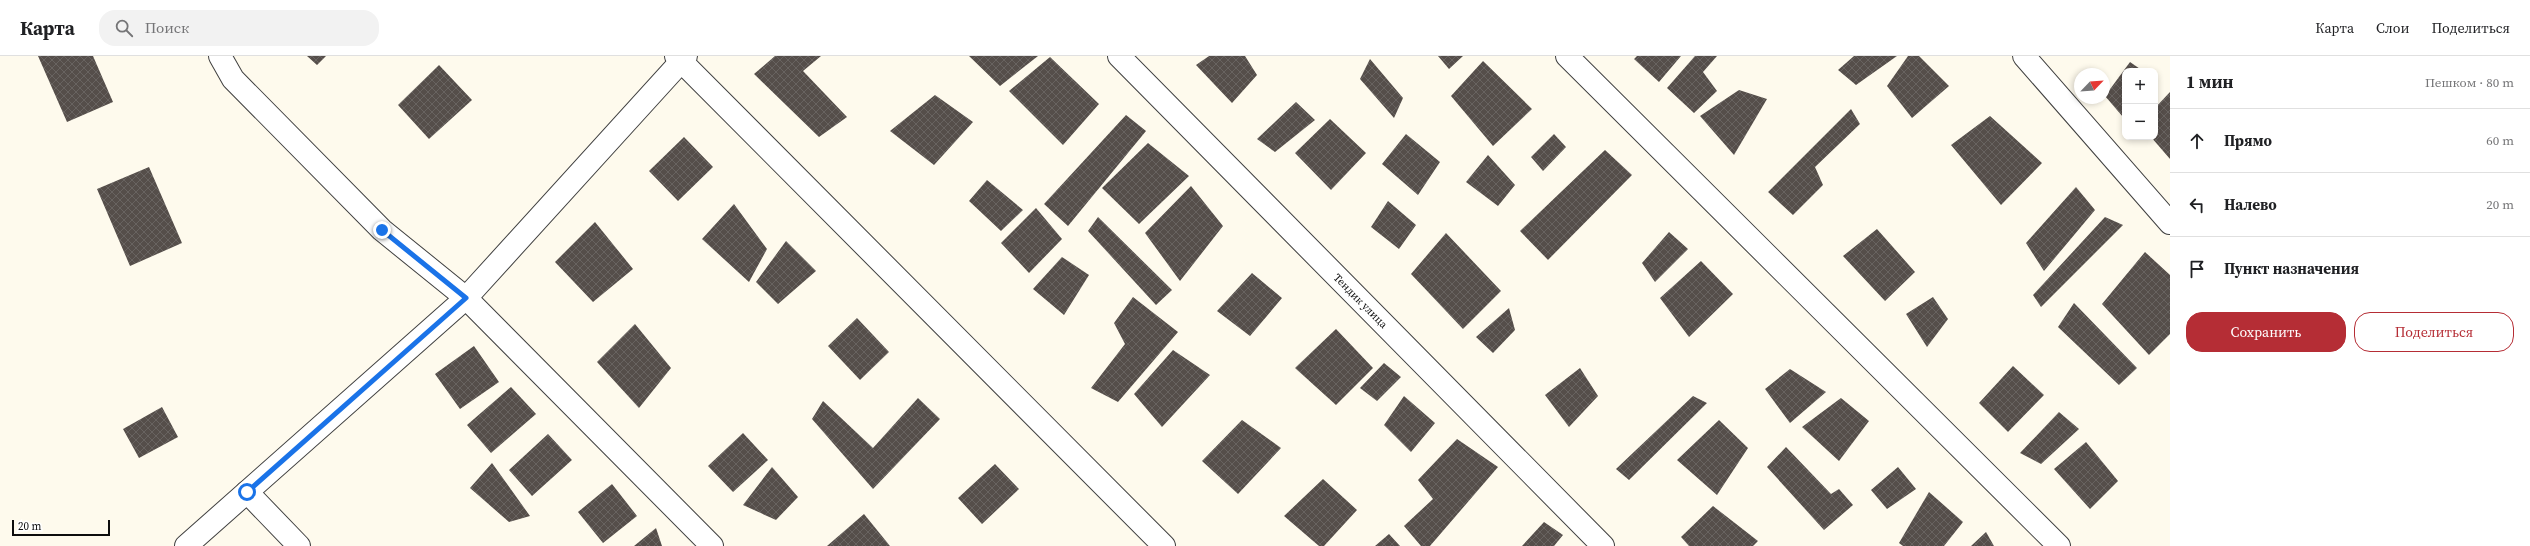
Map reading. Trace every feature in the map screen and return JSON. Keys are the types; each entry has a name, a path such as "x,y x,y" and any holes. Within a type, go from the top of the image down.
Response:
{"street":[{"path":"220,56 233,78 382,230 466,298 712,546"},
{"name":"Тендик улица","path":"1119,56 1603,546"},
{"path":"1567,56 2059,546"},
{"path":"2024,56 2170,223"},
{"path":"186,546 466,298 681,58 1164,546"},
{"path":"247,492 299,546"}],"building":[{"path":"38,56 93,56 113,102 67,122"},
{"path":"307,56 326,56 317,65"},
{"path":"775,56 821,56 803,71 847,117 819,137 754,74"},
{"path":"969,56 1038,56 1000,86"},
{"path":"1209,56 1245,56 1257,75 1232,103 1196,65"},
{"path":"1438,56 1463,56 1449,69"},
{"path":"1637,56 1681,56 1659,82 1634,59"},
{"path":"1695,56 1717,56 1703,72 1717,91 1694,113 1667,88"},
{"path":"1854,56 1897,56 1856,85 1838,70"},
{"path":"1908,56 1919,56 1949,86 1912,118 1887,86"},
{"path":"1050,57 1099,104 1063,145 1009,91"},
{"path":"1370,59 1403,98 1394,118 1360,79"},
{"path":"1483,61 1532,109 1493,146 1451,96"},
{"path":"2130,62 2139,68 2126,68"},
{"path":"439,65 472,100 429,139 398,105"},
{"path":"2122,73 2122,116 2110,102 2110,89"},
{"path":"1739,90 1767,99 1734,155 1700,116"},
{"path":"2170,92 2170,159 2154,140 2158,140 2158,105"},
{"path":"935,95 973,122 934,165 890,131"},
{"path":"1296,102 1315,120 1275,152 1257,139"},
{"path":"1851,109 1860,124 1815,167 1823,185 1793,215 1768,192"},
{"path":"1126,115 1146,131 1068,226 1044,204"},
{"path":"1990,116 2042,163 2001,205 1951,145"},
{"path":"1330,119 1366,153 1331,190 1295,153"},
{"path":"1406,134 1440,162 1418,195 1382,164"},
{"path":"1554,134 1566,147 1543,171 1531,157"},
{"path":"684,137 713,167 678,201 649,171"},
{"path":"1148,143 1189,176 1139,224 1102,188"},
{"path":"1605,150 1632,175 1548,260 1520,231"},
{"path":"1488,155 1515,185 1498,206 1466,182"},
{"path":"149,167 182,243 130,266 97,189"},
{"path":"987,180 1023,210 1001,231 969,201"},
{"path":"1191,186 1223,226 1180,281 1145,233"},
{"path":"2076,187 2095,210 2044,271 2026,243"},
{"path":"1388,201 1416,225 1399,249 1371,227"},
{"path":"734,204 767,249 749,282 702,239"},
{"path":"1036,208 1062,239 1029,273 1001,243"},
{"path":"1098,217 1172,290 1156,305 1088,231"},
{"path":"2105,217 2123,225 2041,307 2033,295"},
{"path":"595,222 633,269 593,302 555,262"},
{"path":"1877,229 1915,272 1885,301 1843,256"},
{"path":"1669,232 1688,249 1655,282 1642,263"},
{"path":"1446,233 1501,291 1463,329 1411,274"},
{"path":"786,241 816,271 778,304 756,282"},
{"path":"2145,252 2170,275 2170,334 2149,355 2102,304"},
{"path":"1062,257 1089,275 1064,315 1033,289"},
{"path":"1701,261 1733,294 1689,337 1660,298"},
{"path":"1252,273 1282,298 1250,336 1217,311"},
{"path":"1133,297 1178,332 1118,402 1091,388 1125,344 1114,323"},
{"path":"1933,297 1948,319 1927,347 1906,314"},
{"path":"2074,303 2137,368 2119,385 2058,327"},
{"path":"1509,308 1515,330 1493,353 1476,337"},
{"path":"857,318 889,352 860,380 828,346"},
{"path":"635,324 671,368 639,408 597,362"},
{"path":"1336,329 1373,368 1336,405 1295,368"},
{"path":"474,346 499,382 460,409 435,374"},
{"path":"1173,350 1210,375 1162,427 1134,394"},
{"path":"1384,363 1401,377 1377,401 1360,388"},
{"path":"2013,366 2044,395 2008,432 1979,403"},
{"path":"1580,368 1598,396 1569,427 1545,395"},
{"path":"1790,369 1826,392 1790,423 1765,389"},
{"path":"511,387 536,414 491,453 467,425"},
{"path":"1404,396 1435,423 1411,452 1384,425"},
{"path":"1693,396 1707,403 1629,480 1616,469"},
{"path":"918,398 940,419 873,489 812,419 823,401 873,448"},
{"path":"1841,398 1869,421 1839,461 1802,427"},
{"path":"162,407 178,437 139,458 123,429"},
{"path":"2059,412 2079,429 2041,464 2020,453"},
{"path":"1242,420 1281,448 1238,494 1202,461"},
{"path":"1719,420 1748,448 1717,495 1677,460"},
{"path":"743,433 768,460 733,492 708,466"},
{"path":"548,434 572,460 532,496 509,470"},
{"path":"1457,439 1498,467 1430,546 1421,546 1404,526 1433,499 1418,480"},
{"path":"2086,442 2118,481 2090,509 2054,469"},
{"path":"1786,447 1831,494 1839,489 1853,505 1824,530 1767,467"},
{"path":"492,463 530,516 509,522 470,488"},
{"path":"995,464 1019,489 982,524 958,498"},
{"path":"772,467 798,497 776,520 743,505"},
{"path":"1898,467 1916,489 1887,509 1871,490"},
{"path":"1323,479 1357,510 1324,546 1319,546 1284,516"},
{"path":"612,484 637,516 603,543 578,512"},
{"path":"1929,492 1963,522 1944,546 1903,546 1899,543"},
{"path":"1713,506 1758,541 1753,546 1689,546 1681,537"},
{"path":"864,514 890,546 827,546"},
{"path":"1544,522 1563,535 1554,546 1522,546"},
{"path":"656,528 662,546 634,546"},
{"path":"1986,532 1994,546 1971,546"},
{"path":"1389,534 1400,546 1375,546"}],"route":[{"path":"247,492 466,298 382,230"}]}
